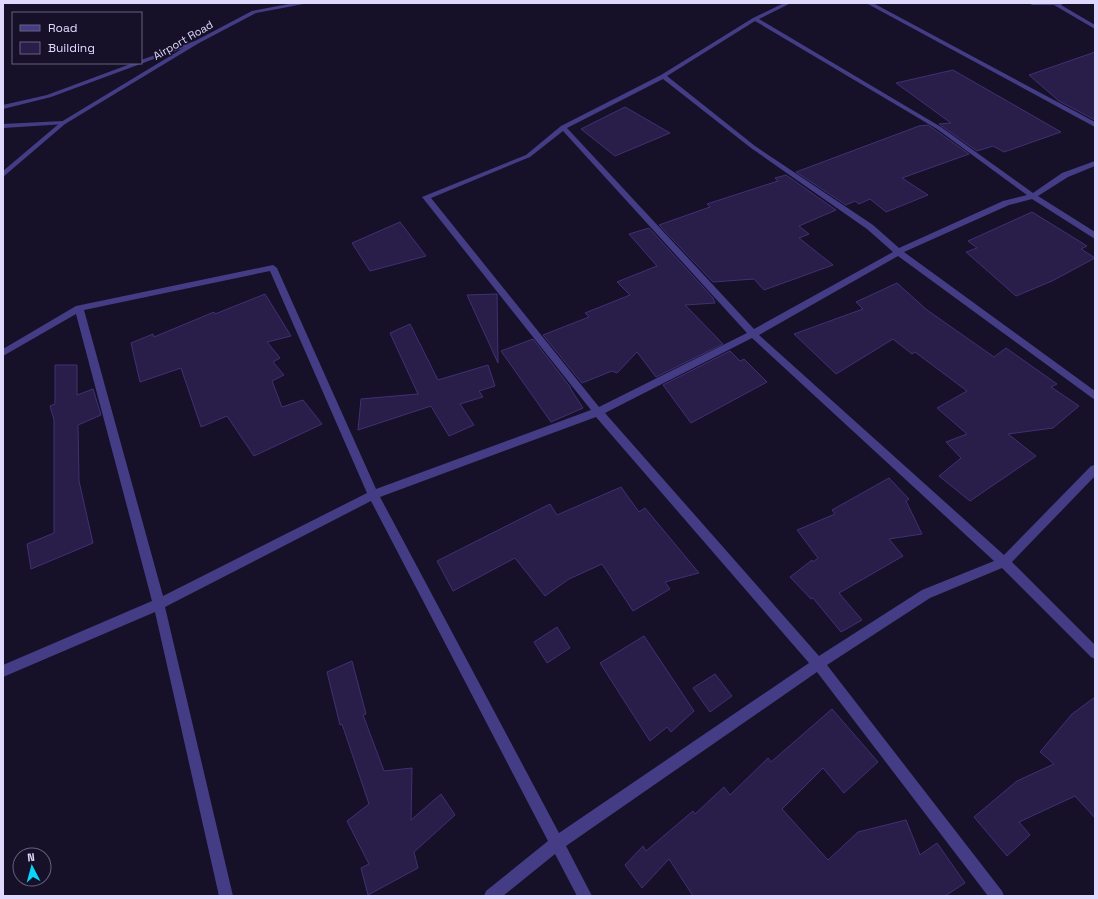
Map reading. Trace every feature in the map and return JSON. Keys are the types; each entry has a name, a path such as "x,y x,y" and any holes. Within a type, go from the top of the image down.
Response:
{"street":[{"name":"Airport Road","path":"3,175 63,123 197,42 254,12 306,3"},
{"path":"788,3 755,19 663,76 563,127 528,156 426,197 598,412 818,664 997,896"},
{"path":"869,3 1095,125"},
{"path":"1032,3 1066,3"},
{"path":"1056,4 1095,27"},
{"path":"755,19 939,128 1033,196 1095,236"},
{"path":"142,62 197,42"},
{"path":"3,107 49,96 137,64"},
{"path":"663,76 753,147 870,227 898,252 1095,396"},
{"path":"3,126 63,123"},
{"path":"563,127 753,334 1004,562 1095,654"},
{"path":"3,671 159,604 373,496 598,412 753,334 898,252 1006,203 1033,196 1065,175 1095,163"},
{"path":"3,353 79,308 273,268 373,496 556,844 585,896"},
{"path":"79,308 159,604 226,896"},
{"path":"490,896 556,844 818,664 926,594 1004,562 1095,469"}],"building":[{"path":"1095,52 1095,120 1059,101 1029,75"},
{"path":"953,70 1061,132 1004,152 993,146 977,151 939,124 951,123 896,83"},
{"path":"625,107 670,133 615,156 581,129"},
{"path":"928,125 969,154 902,178 928,195 886,212 870,199 859,204 855,201 846,205 796,172 919,126"},
{"path":"786,175 836,210 799,226 809,234 799,238 833,265 764,290 754,279 713,282 659,225 710,207 707,204 778,181 775,178"},
{"path":"1032,212 1087,246 1081,249 1095,258 1052,281 1016,296 966,252 977,248 968,241"},
{"path":"400,222 426,256 370,271 352,243"},
{"path":"649,228 713,298 715,303 685,305 723,344 656,377 637,352 617,373 612,371 582,383 543,335 589,317 585,313 630,295 617,282 657,266 629,234"},
{"path":"897,283 927,310 994,357 1006,348 1057,384 1051,387 1079,406 1053,428 1008,434 1036,456 970,501 939,476 961,458 946,442 967,434 937,408 967,391 915,352 912,354 893,339 836,374 794,334 863,309 856,302"},
{"path":"265,294 291,336 267,342 280,358 273,362 284,375 272,381 282,407 303,400 322,424 254,456 227,416 201,427 181,368 140,382 131,343 153,334 154,337 214,312 215,314"},
{"path":"497,294 498,363 467,295"},
{"path":"410,324 438,380 488,365 495,386 479,391 483,397 460,404 474,425 449,436 431,406 358,430 361,399 418,394 390,333"},
{"path":"533,339 571,388 583,408 551,422 501,351"},
{"path":"730,351 740,361 744,359 767,382 691,423 663,385"},
{"path":"55,365 77,365 77,395 93,389 101,415 78,425 79,481 93,543 31,569 27,544 54,533 54,420 50,406 55,404"},
{"path":"889,478 909,499 906,501 922,534 889,539 903,556 839,593 862,620 841,632 813,598 811,599 790,577 812,560 813,562 818,558 797,530 835,514 832,510"},
{"path":"621,487 639,512 645,508 699,573 665,582 670,589 633,611 602,564 569,579 545,596 515,558 453,591 437,561 550,504 557,515"},
{"path":"557,627 570,648 547,663 534,642"},
{"path":"644,636 694,711 671,732 667,727 650,741 600,663"},
{"path":"352,661 366,714 363,715 384,771 412,768 411,820 441,794 455,815 414,852 418,868 368,895 361,868 369,864 347,821 369,804 342,724 340,725 327,672"},
{"path":"715,674 732,696 710,712 693,688"},
{"path":"1095,697 1095,818 1075,796 1019,822 1030,835 1007,856 974,817 1017,781 1054,764 1040,752 1072,714"},
{"path":"832,709 878,762 844,793 823,768 782,809 828,860 858,832 906,820 920,855 937,843 965,883 945,896 693,896 669,859 642,888 625,865 643,846 646,851 693,811 695,814 724,787 730,795 768,758 771,762"}]}
